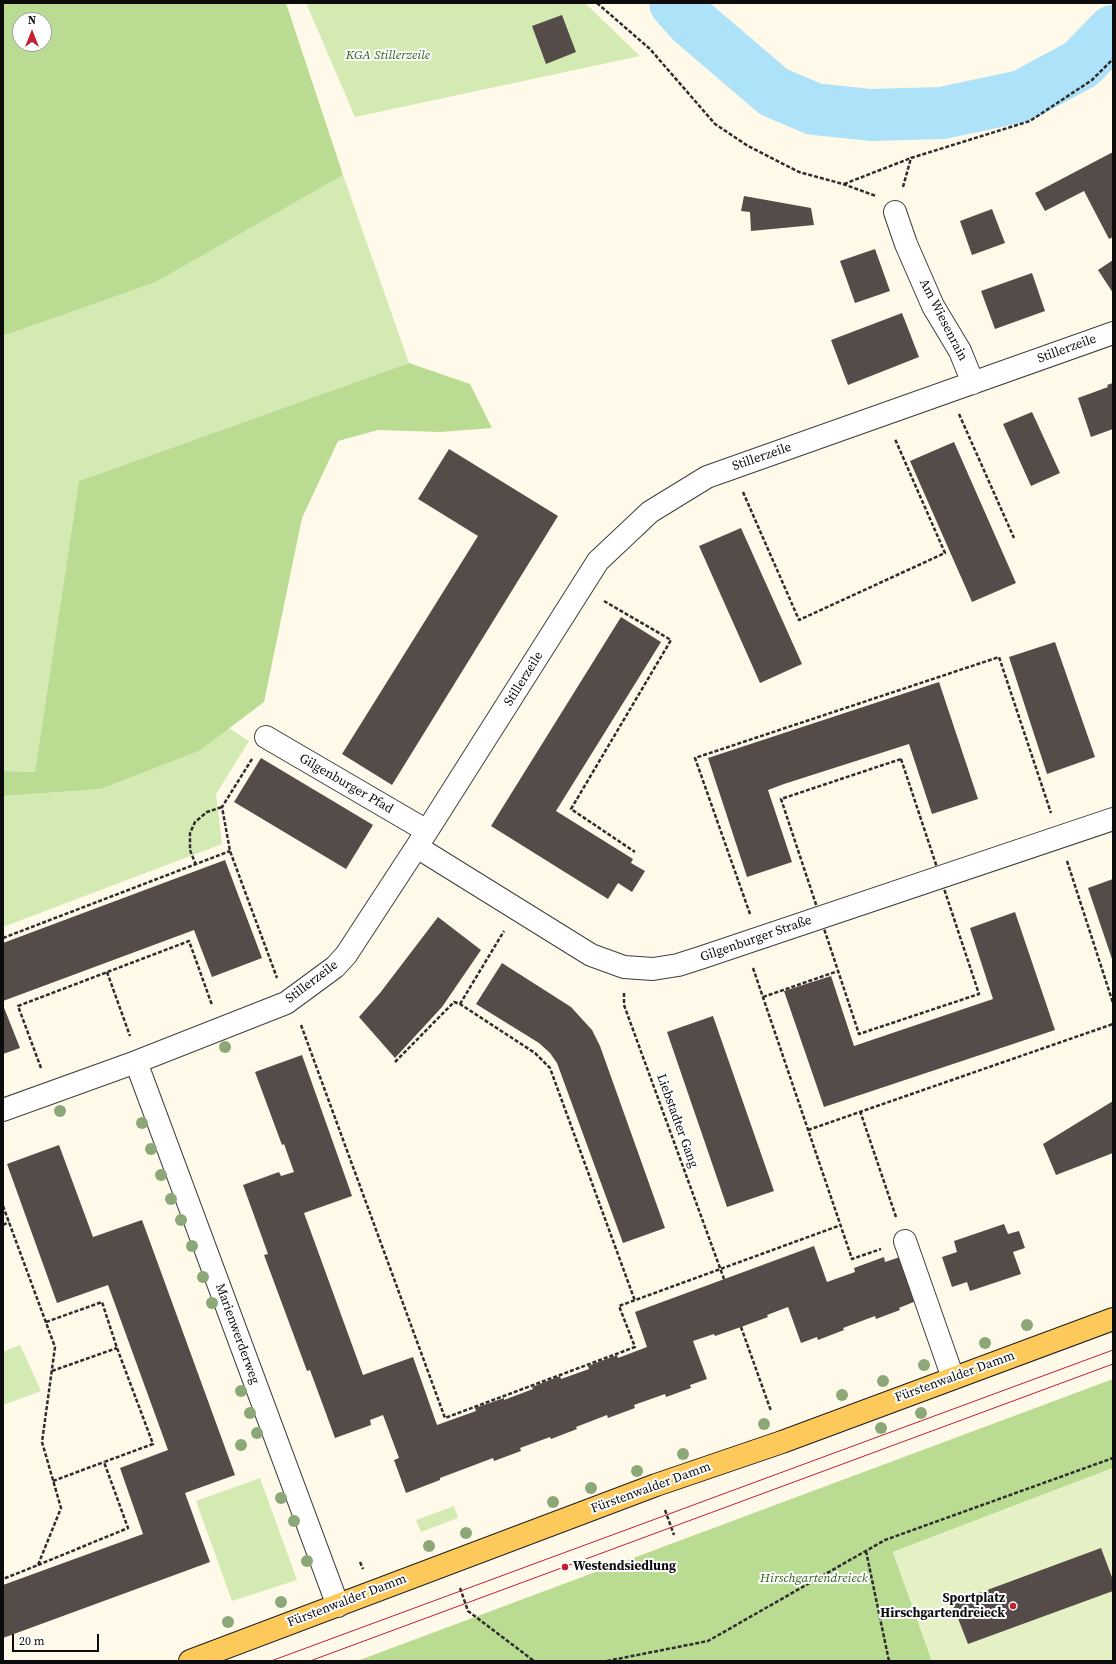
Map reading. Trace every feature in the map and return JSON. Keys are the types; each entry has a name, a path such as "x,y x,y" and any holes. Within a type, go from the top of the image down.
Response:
{"main road":[{"name":"Fürstenwalder Damm","path":"190,1661 656,1485 782,1442 1113,1319"}],"street":[{"name":"Am Wiesenrain","path":"895,212 906,244 933,306 960,351 973,383"},
{"name":"Stillerzeile","path":"3,1110 221,1030 289,1001 335,967 346,955 422,839 598,561 650,512 707,477 1113,333"},
{"name":"Gilgenburger Pfad","path":"266,737 422,839"},
{"name":"Gilgenburger Straße","path":"422,839 591,955 624,967 653,969 678,965 752,941 1113,819"},
{"name":"Marienwerderweg","path":"136,1062 338,1606"},
{"path":"905,1241 953,1378"}],"path":[{"path":"597,3 650,49 715,124 748,146 799,172 843,184 883,199 895,212"},
{"path":"843,184 911,158 1030,122 1092,80 1113,59"},
{"path":"895,212 911,158"},
{"path":"950,391 959,416 1014,538"},
{"path":"734,467 743,494 799,620 945,553 884,414"},
{"path":"582,587 671,640 570,810 635,852"},
{"path":"860,1111 905,1241 852,1258 763,997 752,941 695,758 998,657 1113,1003"},
{"path":"196,864 190,850 190,833 195,822 206,812 222,807 266,737"},
{"path":"901,759 979,994 859,1034 820,918 780,799 901,759"},
{"path":"222,807 230,852 289,1001 445,1418 634,1347 619,1306 841,1225"},
{"path":"3,938 230,852"},
{"path":"460,1004 504,930"},
{"path":"50,1092 18,1006 189,941 221,1030"},
{"name":"Liebstadter Gang","path":"624,967 624,1005 724,1279"},
{"path":"763,997 838,971"},
{"path":"107,972 131,1038 136,1062"},
{"path":"395,1062 454,1002 460,1004 535,1053 550,1068 635,1300"},
{"path":"808,1130 1113,1024"},
{"path":"3,1206 55,1347 42,1442 61,1508 38,1565"},
{"path":"3,1225 9,1222"},
{"path":"46,1322 102,1302 117,1348 153,1444 53,1481"},
{"path":"741,1327 771,1411"},
{"path":"52,1370 117,1348"},
{"path":"607,1661 708,1641 885,1540 1113,1458"},
{"path":"3,1579 128,1528 104,1462"},
{"path":"664,1507 674,1535"},
{"path":"866,1551 889,1661"},
{"path":"458,1583 468,1611 534,1661"}],"green space":[{"path":"3,3 286,3 343,175 156,282 3,336"},
{"name":"KGA Stillerzeile","path":"306,3 585,3 640,56 355,117"},
{"path":"343,175 409,363 79,481 35,772 3,771 3,336 156,282"},
{"path":"409,363 470,384 492,428 440,432 378,430 338,441 302,518 264,702 199,751 101,789 3,796 3,771 35,772 79,481"},
{"path":"229,728 249,741 216,794 222,844 3,927 3,796 101,789 199,751"},
{"path":"20,1345 41,1391 3,1405 3,1352"},
{"name":"Hirschgartendreieck","path":"1113,1379 1113,1468 893,1552 932,1661 357,1661"},
{"name":"Sportplatz Hirschgartendreieck","path":"1113,1468 1113,1661 932,1661 893,1552"},
{"path":"260,1478 297,1580 232,1601 196,1501"},
{"path":"454,1506 458,1518 421,1532 416,1520"}],"building":[{"path":"562,15 576,52 546,64 532,26"},
{"path":"1113,152 1113,237 1109,239 1084,191 1045,211 1035,193"},
{"path":"744,196 811,208 814,225 751,231 750,212 741,211"},
{"path":"992,209 1005,243 972,255 960,221"},
{"path":"875,249 890,291 855,303 840,261"},
{"path":"1113,260 1113,293 1098,270"},
{"path":"1032,273 1045,311 995,329 981,291"},
{"path":"902,313 919,357 848,385 831,340"},
{"path":"1113,383 1113,429 1091,437 1078,398 1108,387 1107,385"},
{"path":"1032,412 1060,473 1031,486 1003,424"},
{"path":"954,442 1016,583 972,602 910,461"},
{"path":"449,449 558,516 392,785 342,754 478,536 418,499"},
{"path":"741,528 802,664 760,683 699,546"},
{"path":"621,617 661,642 556,811 633,859 631,863 645,871 632,892 618,883 608,899 491,826"},
{"path":"1055,642 1095,757 1047,774 1009,657"},
{"path":"939,682 978,799 932,814 909,744 784,784 768,790 792,862 747,877 708,758"},
{"path":"261,758 373,825 346,869 234,802"},
{"path":"225,860 262,958 212,977 194,930 3,1001 3,943"},
{"path":"1113,879 1113,962 1088,888"},
{"path":"1015,912 1055,1030 824,1107 784,991 831,976 854,1046 993,999 970,928"},
{"path":"438,917 481,950 442,1007 395,1058 359,1017 380,993"},
{"path":"502,963 571,1007 592,1030 600,1046 665,1228 623,1243 557,1063 550,1053 539,1043 476,1004"},
{"path":"3,1005 20,1048 3,1054"},
{"path":"713,1016 774,1191 727,1207 667,1032"},
{"path":"302,1055 352,1196 304,1213 363,1375 413,1357 437,1425 476,1411 475,1408 504,1398 504,1400 533,1389 532,1387 560,1376 561,1379 589,1369 588,1366 617,1355 618,1358 647,1347 635,1312 814,1246 827,1282 855,1272 854,1268 884,1257 885,1262 900,1257 916,1301 899,1308 900,1310 876,1319 875,1316 843,1328 844,1330 818,1340 817,1337 801,1343 788,1307 767,1315 768,1317 741,1327 715,1336 714,1334 693,1341 707,1379 690,1385 691,1388 666,1397 665,1394 634,1405 635,1408 608,1418 607,1415 551,1439 550,1437 520,1448 521,1451 494,1461 493,1458 440,1478 440,1480 406,1493 394,1460 399,1458 383,1415 370,1420 371,1425 335,1438 310,1370 307,1371 264,1255 268,1254 243,1185 279,1172 281,1176 294,1172 284,1144 282,1145 255,1072"},
{"path":"1113,1101 1113,1153 1056,1175 1043,1144"},
{"path":"59,1145 93,1237 142,1220 235,1475 185,1493 210,1562 3,1638 3,1585 143,1534 120,1468 168,1450 108,1285 57,1303 7,1164"},
{"path":"1004,1224 1008,1234 1019,1231 1025,1248 1013,1252 1021,1274 970,1291 967,1282 952,1287 942,1257 957,1252 954,1241"},
{"path":"1101,1548 1113,1580 1113,1591 968,1644 952,1603"}],"waterway":[{"path":"675,3 692,22 774,92 814,109 871,115 942,113 1022,96 1081,64 1113,31"}],"tram line":[{"path":"271,1661 1113,1350"},
{"path":"310,1661 1113,1364"}],"place":[{"name":"Westendsiedlung","path":"565,1567"},
{"name":"Sportplatz Hirschgartendreieck","path":"1013,1606"}]}
